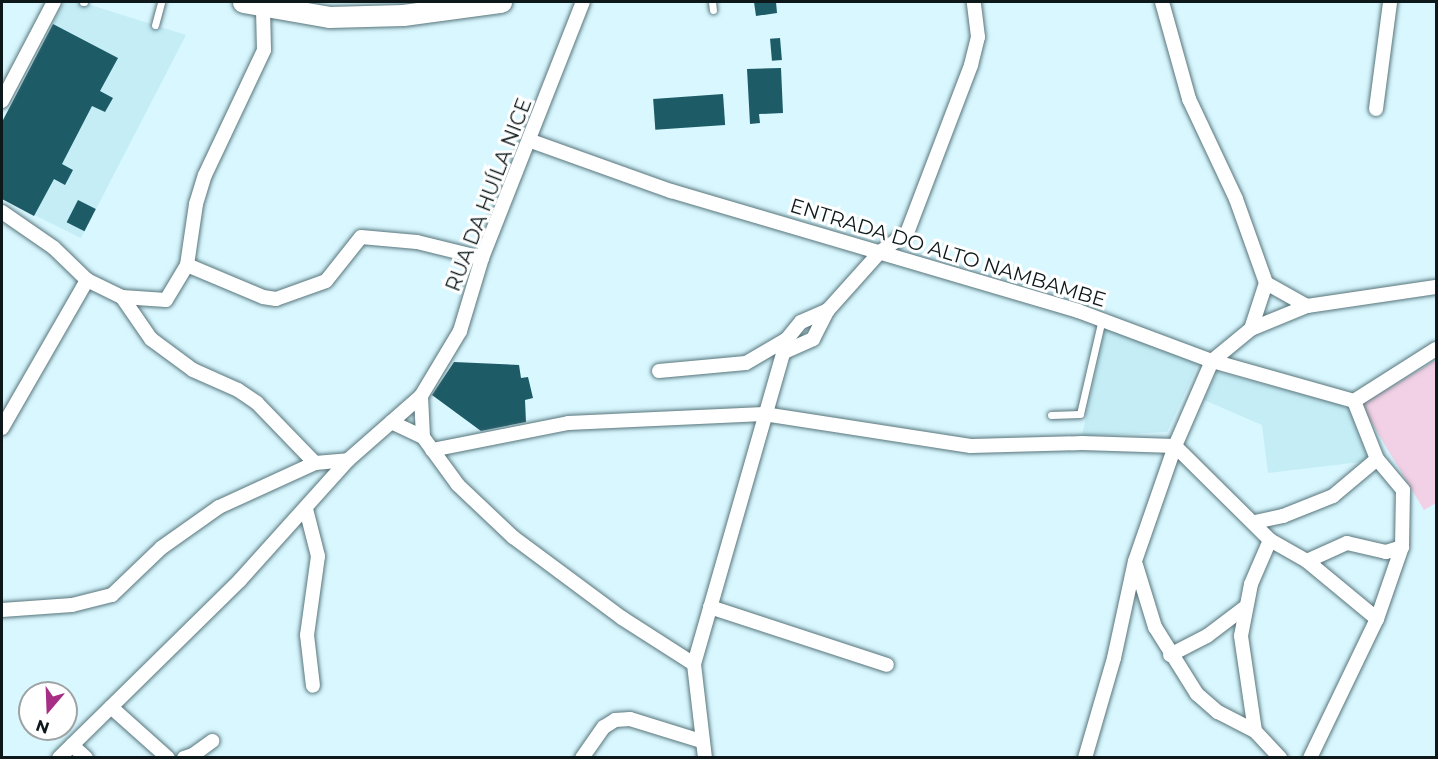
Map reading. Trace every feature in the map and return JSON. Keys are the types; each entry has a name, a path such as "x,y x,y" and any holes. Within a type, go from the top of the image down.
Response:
{"main road":[{"path":"243,2 263,8 330,9 403,15 501,2"}],"street":[{"path":"2,101 54,2"},
{"name":"RUA DA HUÍLA NICE","path":"59,758 306,510 348,460 421,396 460,331 482,258 531,141 583,2"},
{"path":"910,260 907,232 971,65 978,37 974,2"},
{"path":"1162,2 1189,99 1236,199 1266,283 1251,329"},
{"path":"1376,109 1390,2"},
{"path":"2,212 54,248 87,280 122,297 166,300 187,265 202,184 264,50 263,8"},
{"name":"ENTRADA DO ALTO NAMBAMBE","path":"531,141 671,191 910,260 1102,319 1212,361 1354,401"},
{"path":"659,371 746,363 785,345 813,339 828,310 880,252 907,232"},
{"path":"187,265 263,297 276,299 326,281 361,237 417,242 482,258"},
{"path":"3,423 87,280"},
{"path":"1266,283 1307,306"},
{"path":"1085,758 1114,658 1135,561 1175,446 1212,361 1251,329 1307,306 1437,286"},
{"path":"122,297 151,339 193,370 238,390 257,403 315,463"},
{"path":"705,758 701,741 694,664 785,345 801,322 828,310"},
{"path":"1310,758 1377,619 1402,547 1403,490 1377,459 1354,401 1437,349"},
{"path":"421,396 423,437"},
{"path":"432,450 568,423 764,414 971,446 1082,443 1175,446 1233,506 1255,522 1270,540 1307,561 1377,619"},
{"path":"391,422 423,437 458,485 513,537 622,618 694,664"},
{"path":"1255,522 1283,516 1333,496 1377,459"},
{"path":"2,610 72,605 112,595 161,548 219,507 315,463 348,460"},
{"path":"306,510 318,556 307,635 313,686"},
{"path":"1255,731 1244,670 1244,608 1270,540"},
{"path":"1307,561 1347,543 1386,552 1402,547"},
{"path":"1135,561 1155,627 1170,655 1197,694 1218,712 1255,731 1280,758"},
{"path":"710,607 887,666"},
{"path":"1170,655 1207,636 1244,608"},
{"path":"111,707 168,758"},
{"path":"582,758 604,728 615,720 630,719 701,741"},
{"path":"184,758 193,755 212,741"},
{"path":"72,745 86,758"}],"lane":[{"path":"155,26 161,2"},
{"path":"712,2 713,10"},
{"path":"1051,415 1080,414 1102,319"}],"shaded area":[{"path":"64,2 81,2 186,35 81,238 2,199 2,122"},
{"path":"1105,328 1198,364 1167,432 1082,436"},
{"path":"1436,360 1436,503 1424,510 1361,405"},
{"path":"1217,372 1349,407 1369,461 1268,473 1262,425 1204,400"}],"building":[{"path":"754,2 776,2 777,13 756,16"},
{"path":"53,24 118,58 100,91 113,98 105,112 92,106 62,164 73,170 65,185 54,179 34,216 2,199 2,122"},
{"path":"780,38 782,60 772,61 770,39"},
{"path":"781,68 783,113 759,114 760,123 750,124 747,69"},
{"path":"723,94 725,125 655,130 653,99"},
{"path":"78,200 96,209 84,231 67,222"},
{"path":"454,362 519,365 521,378 528,377 533,398 525,400 526,422 481,431 432,395"}]}
